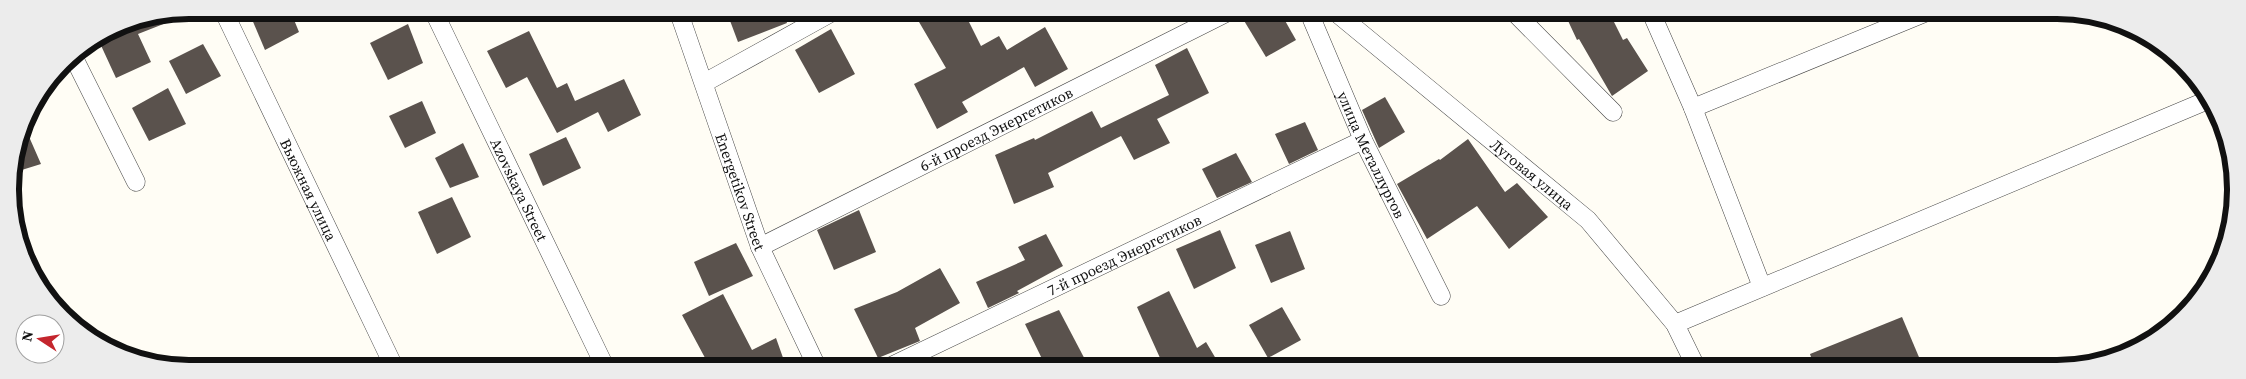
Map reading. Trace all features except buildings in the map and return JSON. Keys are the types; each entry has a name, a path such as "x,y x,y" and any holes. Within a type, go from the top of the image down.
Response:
{"street":[{"name":"Вьюжная улица","path":"226,19 392,360"},
{"name":"Azovskaya Street","path":"437,19 602,360"},
{"name":"Energetikov Street","path":"681,19 760,247 814,360"},
{"path":"704,83 820,19"},
{"name":"6-й проезд Энергетиков","path":"760,247 1214,19"},
{"name":"улица Металлургов","path":"1312,19 1363,140 1441,296"},
{"name":"Луговая улица","path":"1344,19 1588,220 1675,324 1692,360"},
{"path":"1521,19 1612,112"},
{"path":"1654,19 1693,108 1762,287"},
{"path":"1693,108 1910,19"},
{"path":"76,62 136,182"},
{"path":"1675,324 2203,102"},
{"name":"7-й проезд Энергетиков","path":"905,360 1363,140"}]}
